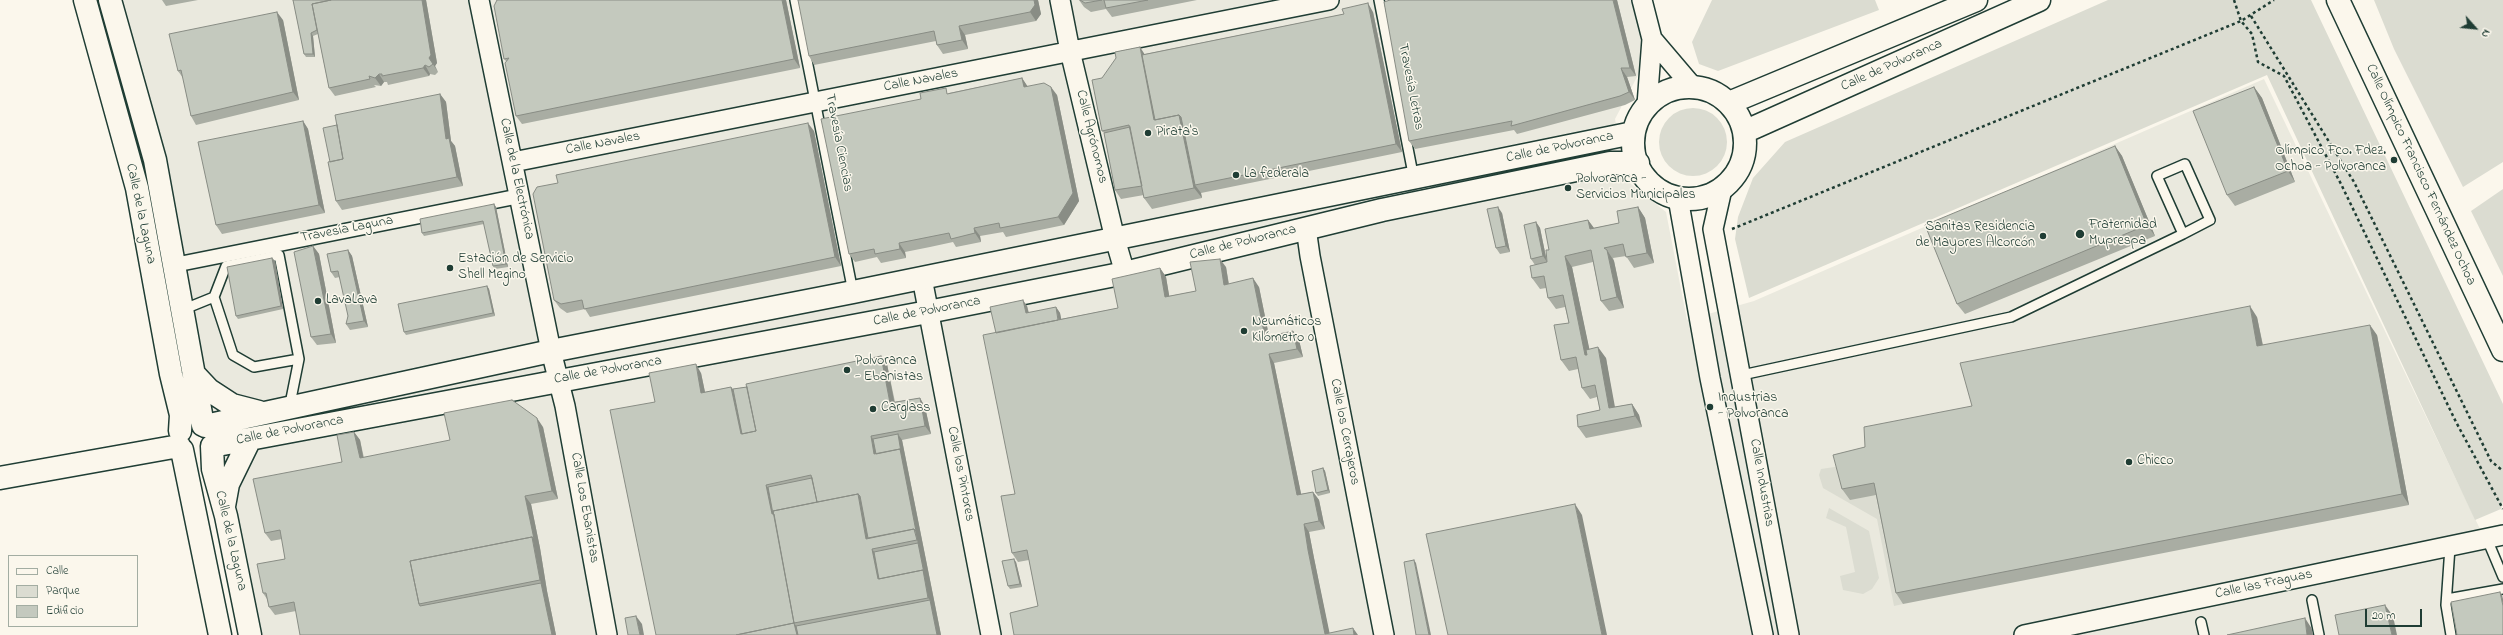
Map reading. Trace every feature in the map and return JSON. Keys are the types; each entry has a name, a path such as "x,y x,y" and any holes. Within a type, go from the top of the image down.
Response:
{"street":[{"name":"Calle de la Laguna","path":"85,0 137,188 171,374 181,415 180,442 220,635"},
{"name":"Calle de la Laguna","path":"110,0 155,160 204,425"},
{"name":"Calle de la Electrónica","path":"479,0 558,381"},
{"name":"Calle Agrónomos","path":"1060,0 1070,51 1115,239 1125,273"},
{"name":"Calle Navales","path":"513,162 1329,0"},
{"path":"1642,0 1652,39 1647,105"},
{"name":"Calle de Polvoranca","path":"1729,103 1976,0"},
{"name":"Calle de Polvoranca","path":"1744,132 2039,0"},
{"name":"Calle Olímpico Francisco Fernández Ochoa","path":"2338,0 2503,350"},
{"name":"Calle Olímpico Francisco Fernández Ochoa","path":"2353,0 2503,316"},
{"path":"1652,39 1692,86"},
{"path":"1692,86 1712,91 1729,103 1739,116 1744,132 1745,150 1740,166 1722,189 1702,197 1678,198 1658,190 1647,180 1638,163 1634,151 1633,133 1638,118 1647,105 1660,94 1675,88 1692,86"},
{"name":"Calle de Polvoranca","path":"204,425 551,352 1414,179 1633,133"},
{"name":"Calle de Polvoranca","path":"212,446 928,312 1125,273 1306,228 1610,163 1638,163"},
{"name":"Calle Industrias","path":"1722,189 1713,229 1742,375 1789,635"},
{"name":"Travesía Laguna","path":"174,265 520,196"},
{"name":"Calle Industrias","path":"1678,198 1710,378 1763,635"},
{"name":"Calle los Cerrajeros","path":"1306,228 1310,256 1384,635"},
{"name":"Calle los Pintores","path":"922,278 991,635"},
{"name":"Calle de Polvoranca","path":"194,374 208,390 232,405 264,413"},
{"name":"Calle Los Ebanistas","path":"558,381 565,406 607,635"},
{"path":"0,478 180,442 193,422 204,425 211,434 212,446 200,456 190,456 180,442"},
{"path":"224,509 228,484 250,439"},
{"name":"Calle de la Laguna","path":"212,446 213,469 224,509 250,635"},
{"name":"Calle las Fraguas","path":"2024,635 2495,537"}],"lane":[{"name":"Travesía Ciencias","path":"795,0 853,292"},
{"name":"Travesía Letras","path":"1378,0 1414,179"},
{"path":"1742,375 2011,317 2183,234 2210,220 2185,164 2157,176 2183,234"},
{"path":"285,409 291,399 299,359 280,255 226,266 214,297 232,355 254,367 299,359"},
{"path":"182,310 214,297"},
{"path":"2495,537 2503,577"},
{"path":"2450,547 2447,600 2451,635"},
{"path":"2447,600 2503,589"},
{"path":"2312,600 2318,635"},
{"path":"2201,622 2204,635"}],"path":[{"path":"2234,0 2241,20 2252,34 2258,62 2284,76 2341,184 2456,422 2503,509"},
{"path":"1713,229 1730,230 2251,16 2274,0"},
{"path":"2251,16 2354,182 2491,461 2503,471"}],"shaded area":[{"path":"111,0 1637,0 1650,52 1615,119 1626,180 1666,212 1687,320 1754,301 2264,79 2503,577 2503,635 257,635"}],"green space":[{"path":"1712,0 1875,0 1879,10 1718,71 1699,64 1692,42"},
{"path":"2108,0 2311,0 2503,404 2503,501 2501,509 2475,520 2267,75 1749,298 1735,239 1738,217 1753,178 1785,142"},
{"path":"2374,0 2503,0 2503,162 2463,187 2394,49"},
{"path":"1693,108 1706,111 1717,118 1724,129 1727,142 1724,155 1717,166 1706,173 1693,176 1680,173 1669,166 1662,155 1659,142 1662,129 1669,118 1680,111"},
{"path":"2503,189 2503,276 2471,211"},
{"path":"1841,466 1881,494 1903,604 1894,606 1877,519 1823,488 1819,475 1821,469"},
{"path":"1829,508 1869,531 1879,578 1872,589 1863,594 1843,590 1840,576 1855,572 1846,527 1826,518"}],"building":[{"path":"293,0 331,0 312,4 317,30 311,33 313,54 304,54"},
{"path":"331,0 422,0 431,55 429,58 433,64 429,67 425,65 423,68 382,76 382,74 379,74 375,78 369,76 370,79 329,88 312,4"},
{"path":"497,0 782,0 794,59 516,116 505,63 509,58 504,59 494,6"},
{"path":"798,0 1034,0 1035,5 1030,12 959,26 962,40 937,45 934,31 809,56"},
{"path":"1080,0 1102,0 1085,3"},
{"path":"1104,0 1148,0 1106,8"},
{"path":"1390,0 1613,0 1630,68 1621,68 1629,92 1620,96 1511,126 1512,121 1409,141 1384,2"},
{"path":"1368,3 1396,144 1195,185 1181,117 1179,115 1155,120 1142,55 1344,14 1342,9"},
{"path":"277,12 293,92 191,116 181,70 178,71 169,34"},
{"name":"Pirata's","path":"1140,47 1154,120 1179,115 1194,188 1144,198 1129,125 1102,131 1092,80 1102,78 1116,58 1115,52"},
{"path":"1022,78 1024,87 1044,83 1051,87 1073,193 1058,217 1000,228 999,223 974,228 975,233 951,239 949,233 899,243 900,249 875,254 874,249 849,254 821,119 921,99 920,93 946,88 947,94"},
{"path":"2254,87 2288,171 2227,195 2193,111"},
{"path":"440,94 446,139 449,138 457,177 336,201 328,162 343,159 335,115"},
{"path":"303,121 319,205 216,225 198,142"},
{"path":"808,123 835,257 584,309 582,300 561,304 554,300 533,194 537,187 558,183 556,175"},
{"path":"337,125 343,159 330,162 323,128"},
{"path":"1130,127 1142,186 1115,190 1104,133"},
{"name":"Sanitas Residencia de Mayores Alcorcón","path":"2115,146 2147,225 1957,304 1925,225"},
{"path":"494,204 506,264 493,266 483,221 422,233 420,219"},
{"path":"1498,207 1506,246 1496,248 1487,209"},
{"path":"1638,207 1647,253 1626,257 1623,244 1604,248 1607,250 1617,297 1601,301 1591,250 1565,256 1585,355 1587,355 1586,350 1598,347 1609,408 1632,404 1635,416 1578,427 1577,415 1600,410 1595,385 1582,388 1576,357 1561,360 1554,325 1569,323 1563,295 1548,298 1544,276 1532,278 1530,266 1547,262 1546,250 1549,250 1545,229 1588,220 1590,229 1619,223 1617,211"},
{"path":"1536,222 1543,256 1531,259 1524,225"},
{"name":"LavaLava","path":"313,246 331,334 311,337 294,252"},
{"name":"LavaLava","path":"348,250 364,321 346,324 348,316 338,271 331,272 327,254"},
{"path":"272,258 281,306 236,316 227,267"},
{"path":"1220,259 1224,285 1253,278 1265,337 1293,331 1297,349 1269,354 1297,495 1313,492 1319,521 1304,524 1308,550 1325,634 1353,628 1354,635 1014,635 1010,613 1038,606 1027,550 1012,553 1001,496 1015,494 983,335 1118,308 1112,279 1160,268 1165,297 1196,291 1190,262"},
{"path":"487,286 493,313 404,332 398,304"},
{"path":"1023,300 1026,313 1056,307 1058,320 996,333 990,307"},
{"name":"Chicco","path":"2250,306 2257,346 2370,325 2402,494 1896,593 1874,483 1842,489 1833,455 1865,447 1864,427 1972,406 1960,363"},
{"path":"881,356 890,403 920,398 925,426 871,436 874,454 900,449 916,531 914,529 868,538 860,496 858,494 817,502 811,475 766,485 772,514 774,514 794,623 736,635 656,635 610,410 655,402 649,373 696,364 701,393 731,387 741,434 756,431 746,384"},
{"path":"747,387 756,431 742,434 733,389"},
{"path":"512,400 537,418 552,491 525,496 534,539 532,537 410,561 420,606 541,583 552,635 300,635 294,602 269,607 266,593 263,593 257,564 285,559 280,530 265,533 253,479 342,462 337,435 354,432 360,458 450,440 444,413"},
{"path":"898,434 901,452 900,449 876,454 873,439"},
{"path":"1323,468 1328,490 1316,493 1312,471"},
{"path":"812,478 817,502 773,511 773,514 768,487"},
{"path":"858,494 866,539 914,529 917,540 872,549 878,579 923,570 928,598 794,623 773,511"},
{"path":"1575,504 1602,635 1448,635 1426,534"},
{"path":"532,537 540,580 419,604 410,561"},
{"path":"918,543 924,573 923,570 879,579 874,552"},
{"path":"1014,559 1020,584 1008,586 1002,561"},
{"path":"1414,560 1429,635 1416,635 1404,562"},
{"path":"2500,592 2503,606 2503,635 2457,635 2451,602"},
{"path":"930,600 937,635 798,635 796,626"},
{"path":"2385,605 2392,635 2339,635 2335,615"},
{"path":"636,616 640,635 628,635 625,618"},
{"path":"2305,618 2307,635 2227,635"},
{"path":"794,623 797,635 736,635"}],"place":[{"name":"Pirata's","path":"1148,133"},
{"name":"Olímpico Fco. Fdez. Ochoa - Polvoranca","path":"2394,160"},
{"name":"La federala","path":"1236,175"},
{"name":"Polvoranca - Servicios Municipales","path":"1568,188"},
{"name":"Fraternidad Muprespa","path":"2080,234"},
{"name":"Sanitas Residencia de Mayores Alcorcón","path":"2043,236"},
{"name":"Estación de Servicio Shell Megino","path":"450,268"},
{"name":"LavaLava","path":"318,301"},
{"name":"Neumáticos Kilómetro 0","path":"1244,331"},
{"name":"Polvoranca - Ebanistas","path":"847,370"},
{"name":"Industrias - Polvoranca","path":"1710,407"},
{"name":"Carglass","path":"873,409"},
{"name":"Chicco","path":"2129,462"}]}
